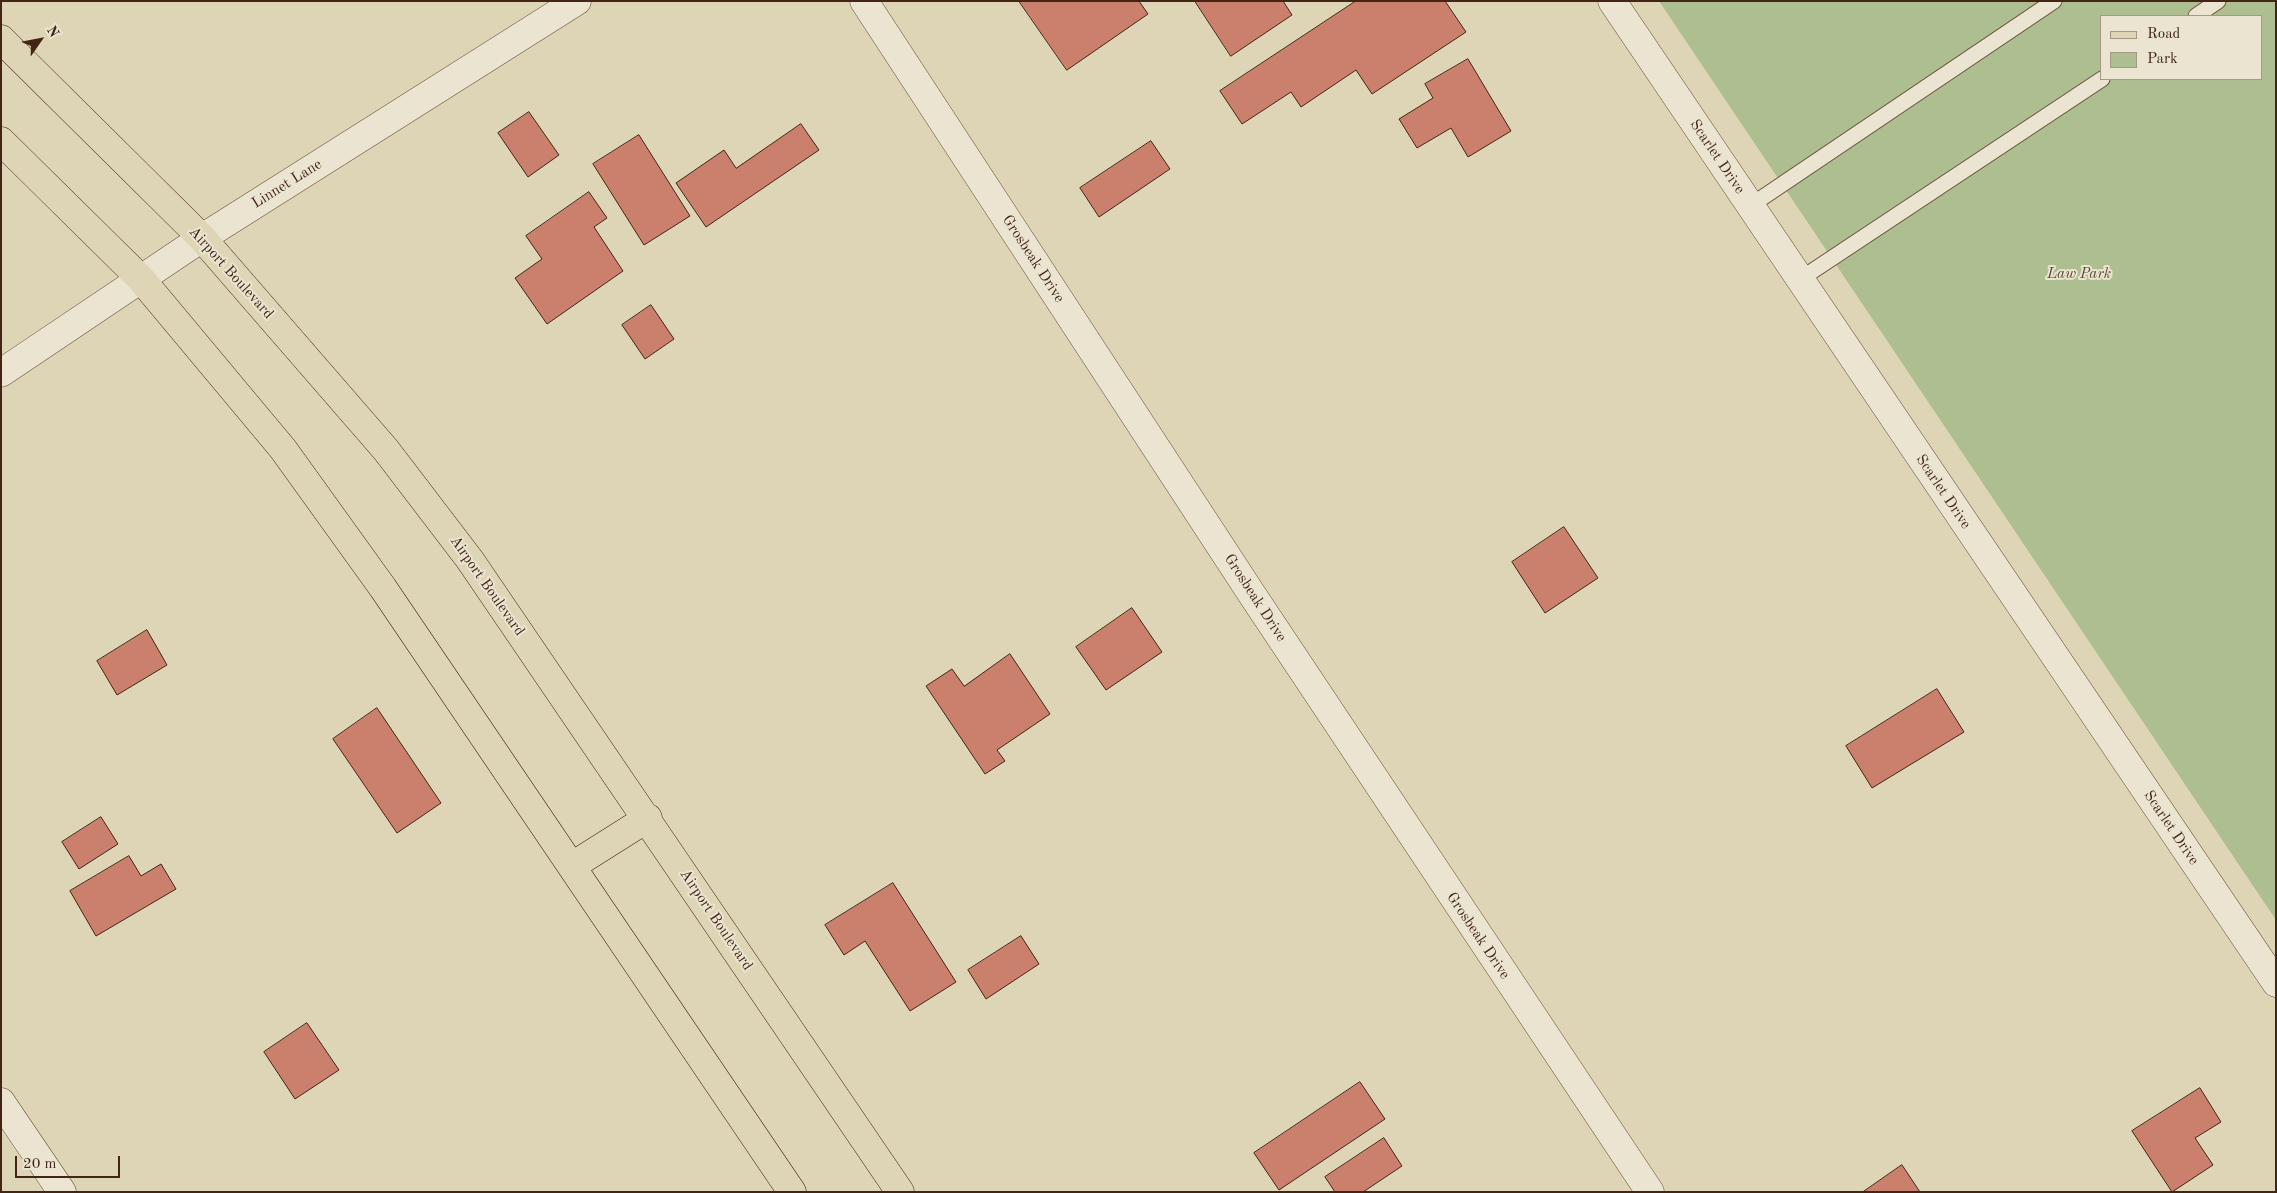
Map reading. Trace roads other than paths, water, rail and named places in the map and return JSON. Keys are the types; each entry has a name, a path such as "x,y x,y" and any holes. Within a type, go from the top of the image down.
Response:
{"main road":[{"name":"Airport Boulevard","path":"1,39 202,238 386,450 464,552 648,818 900,1192"},
{"path":"1,141 141,279 283,449 383,588 792,1192"},
{"path":"572,866 648,818"}],"street":[{"name":"Linnet Lane","path":"1,373 202,238 577,1"},
{"name":"Grosbeak Drive","path":"864,1 1258,604 1650,1192"},
{"name":"Scarlet Drive","path":"1612,1 2276,983"},
{"path":"1,1102 62,1192"}],"lane":[{"path":"1750,206 2054,1"},
{"path":"2197,15 2218,1"},
{"path":"1800,280 2100,80"}],"park label":[{"name":"Law Park","path":"2079,274"}]}
